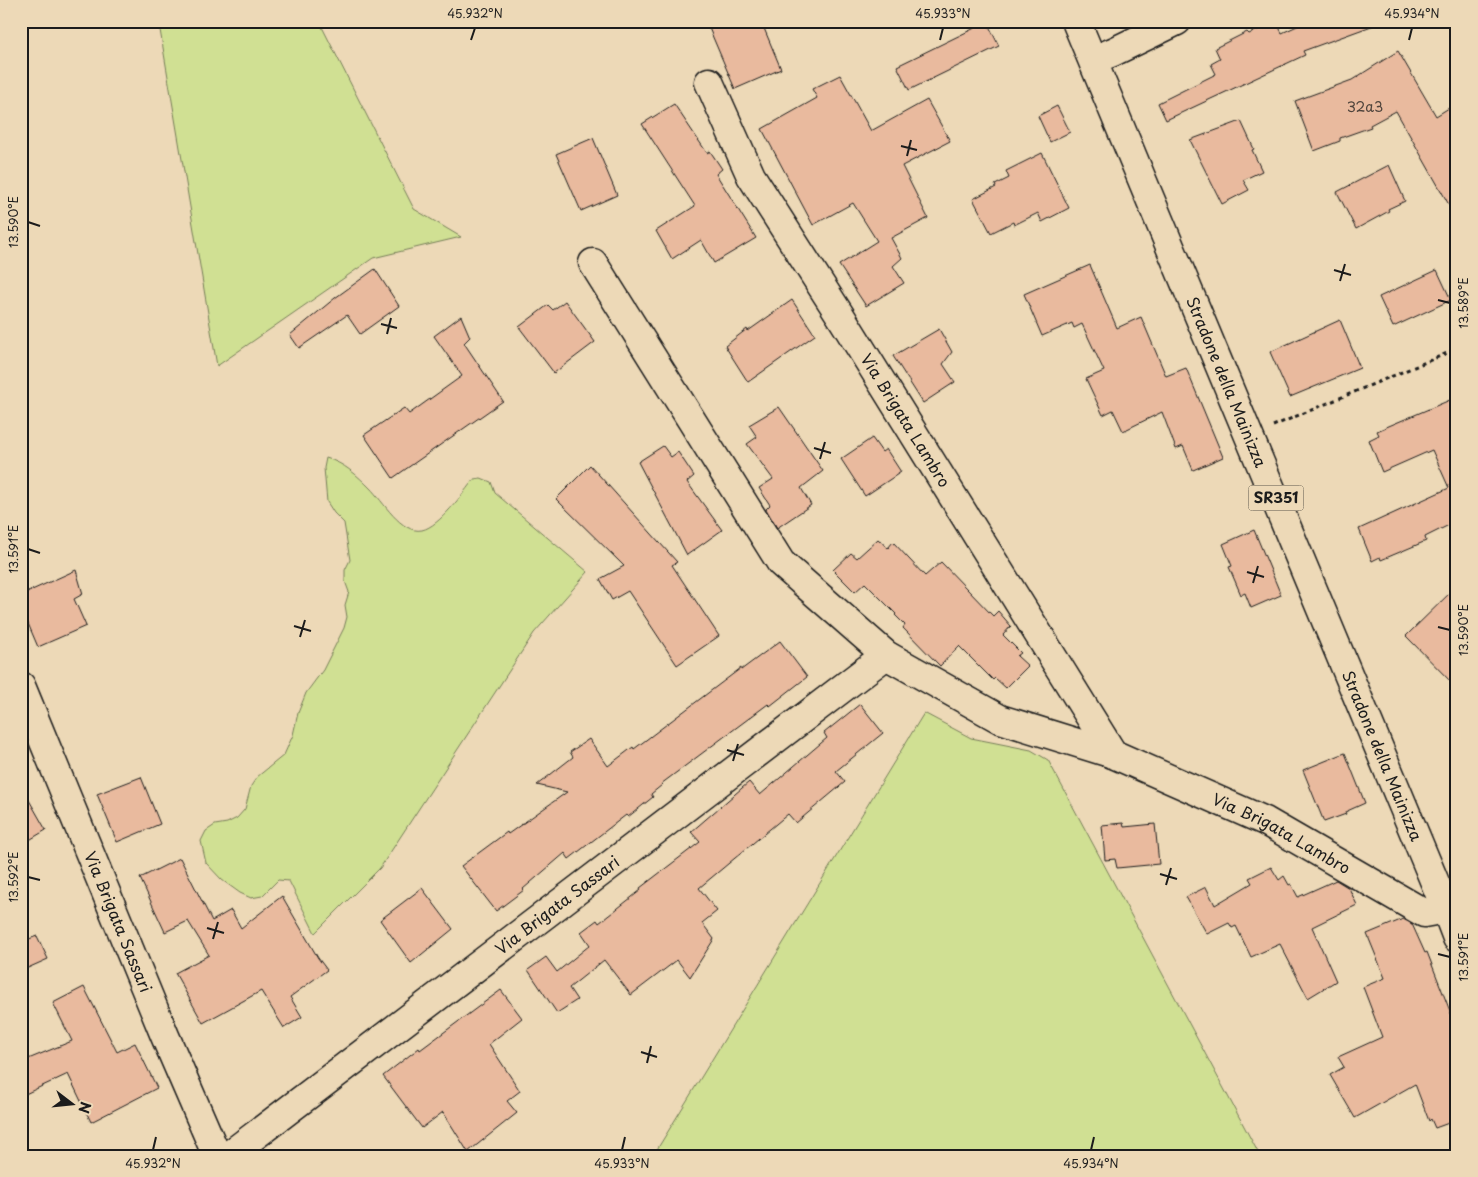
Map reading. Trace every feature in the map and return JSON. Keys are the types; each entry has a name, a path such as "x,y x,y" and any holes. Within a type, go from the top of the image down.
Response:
{"street":[{"name":"Stradone della Mainizza","path":"1076,21 1457,938"},
{"path":"1093,60 1177,21"},
{"name":"Via Brigata Lambro","path":"708,82 751,176 840,315 1113,754"},
{"name":"Via Brigata Lambro","path":"593,262 781,564 886,655 1000,719 1113,754 1265,822 1424,913 1446,909"},
{"name":"Via Brigata Sassari","path":"228,1156 886,655"},
{"name":"Via Brigata Sassari","path":"21,686 136,966 217,1156"}],"path":[{"path":"1250,436 1457,348"}],"green space":[{"path":"165,21 319,21 414,209 461,237 373,258 217,366 159,24"},
{"path":"326,458 339,463 355,474 400,522 414,530 422,530 436,522 451,508 474,479 481,478 491,482 495,493 588,572 534,633 380,868 315,933 289,881 278,880 262,896 251,898 240,893 222,880 206,863 201,841 206,831 215,825 227,823 237,818 245,809 251,786 257,777 284,755 293,735 298,713 306,693 323,670 344,628 347,617 345,605 349,592 345,581 345,570 350,560 344,523 327,502 324,468"},
{"path":"924,713 971,738 1031,750 1048,760 1260,1156 653,1156"}],"building":[{"path":"706,21 761,21 781,69 735,89"},
{"path":"1276,21 1282,33 1308,21 1376,21 1377,24 1303,51 1305,55 1166,120 1158,103 1216,74 1211,64 1220,59 1215,48 1247,32 1249,34"},
{"path":"987,22 999,46 909,90 897,66"},
{"path":"1398,51 1436,116 1457,103 1457,219 1396,111 1370,125 1371,127 1340,138 1340,141 1314,151 1295,101 1352,80"},
{"path":"840,75 871,131 927,100 950,141 902,166 928,218 891,238 902,258 893,266 904,283 866,306 839,265 877,241 853,203 813,225 762,129 817,98 812,89"},
{"path":"674,104 707,153 710,151 722,169 716,174 756,238 714,263 701,240 672,259 656,231 695,206 642,124"},
{"path":"1057,106 1070,132 1050,142 1038,116"},
{"path":"1241,121 1262,171 1243,180 1249,190 1222,204 1190,140"},
{"path":"593,138 617,195 581,211 556,154"},
{"path":"1042,153 1069,208 1042,222 1038,213 1014,225 1013,222 991,233 973,199 1009,178 1006,171"},
{"path":"1389,165 1405,201 1356,229 1337,192"},
{"path":"1090,265 1117,328 1141,317 1166,376 1186,368 1223,457 1193,470 1183,446 1176,449 1162,412 1123,431 1113,410 1103,415 1086,379 1104,371 1082,324 1074,328 1072,323 1042,336 1024,294"},
{"path":"375,269 399,306 360,334 347,315 299,348 290,335 335,298"},
{"path":"1437,270 1451,300 1393,327 1379,297"},
{"path":"792,300 815,335 748,382 725,346 747,329 748,331"},
{"path":"565,301 595,342 554,373 519,327 548,305 553,310"},
{"path":"461,316 470,337 464,343 503,401 393,478 364,435 404,408 409,414 462,376 434,336"},
{"path":"1340,320 1360,368 1290,397 1270,352"},
{"path":"939,329 952,352 943,364 955,382 923,403 893,356"},
{"path":"1457,397 1457,521 1425,537 1426,541 1381,560 1380,557 1372,561 1359,529 1449,488 1432,450 1382,472 1369,440 1379,435 1377,431"},
{"path":"779,407 823,471 801,488 811,505 777,528 766,509 770,505 759,488 773,479 747,444 757,437 749,425"},
{"path":"872,438 882,452 886,449 901,472 865,496 841,459"},
{"path":"663,446 671,457 678,452 694,476 687,482 722,530 687,555 638,462"},
{"path":"590,465 677,562 672,565 719,636 677,665 628,591 612,600 600,579 624,566 556,499"},
{"path":"1254,530 1281,595 1251,608 1245,593 1241,595 1229,567 1232,566 1223,544"},
{"path":"878,539 888,548 893,542 925,576 941,562 993,616 998,611 1011,626 1003,635 1021,653 1017,656 1028,666 1006,688 995,678 993,680 959,646 940,666 903,628 905,625 896,614 865,583 855,592 833,570 851,553 857,558"},
{"path":"76,570 83,594 74,599 86,626 38,647 21,607 21,595"},
{"path":"1457,586 1457,688 1406,636"},
{"path":"780,641 807,677 770,706 768,704 661,784 651,794 653,797 628,817 626,815 569,859 565,853 524,890 496,911 461,866 507,832 508,834 567,792 537,785 573,757 570,752 589,739 608,766 633,747 634,749"},
{"path":"860,704 883,733 836,771 845,782 796,823 788,814 699,888 717,911 702,923 714,939 690,977 677,960 631,995 604,960 569,988 577,1000 557,1013 528,970 546,957 557,972 590,945 581,932 597,920 599,923 641,890 640,888 700,842 691,832 749,782 760,795 827,738 824,733"},
{"path":"1345,753 1365,803 1345,812 1346,814 1324,822 1303,770"},
{"path":"141,777 160,824 117,842 97,794"},
{"path":"21,786 46,830 21,845"},
{"path":"1123,823 1124,827 1155,824 1159,864 1117,868 1115,859 1105,860 1102,825"},
{"path":"180,858 212,921 231,910 241,928 282,896 327,970 290,997 302,1017 284,1028 261,991 203,1023 175,973 209,955 188,921 165,932 140,878"},
{"path":"1271,867 1279,880 1284,876 1298,897 1336,880 1349,888 1357,905 1312,927 1336,981 1308,998 1280,944 1251,957 1236,926 1232,928 1229,923 1207,934 1186,897 1206,887 1215,905 1252,883 1249,878"},
{"path":"422,888 453,929 411,963 380,920"},
{"path":"1403,919 1412,924 1425,953 1427,952 1457,1029 1457,1120 1435,1128 1431,1119 1429,1121 1415,1084 1355,1118 1330,1075 1344,1067 1338,1057 1382,1037 1363,987 1385,978 1367,934"},
{"path":"37,936 48,959 21,971 21,942"},
{"path":"84,987 117,1052 135,1043 157,1088 91,1122 68,1074 21,1096 21,1062 72,1041 53,1003"},
{"path":"501,990 522,1018 489,1044 520,1091 507,1101 517,1113 468,1152 443,1112 422,1128 383,1076"}]}
